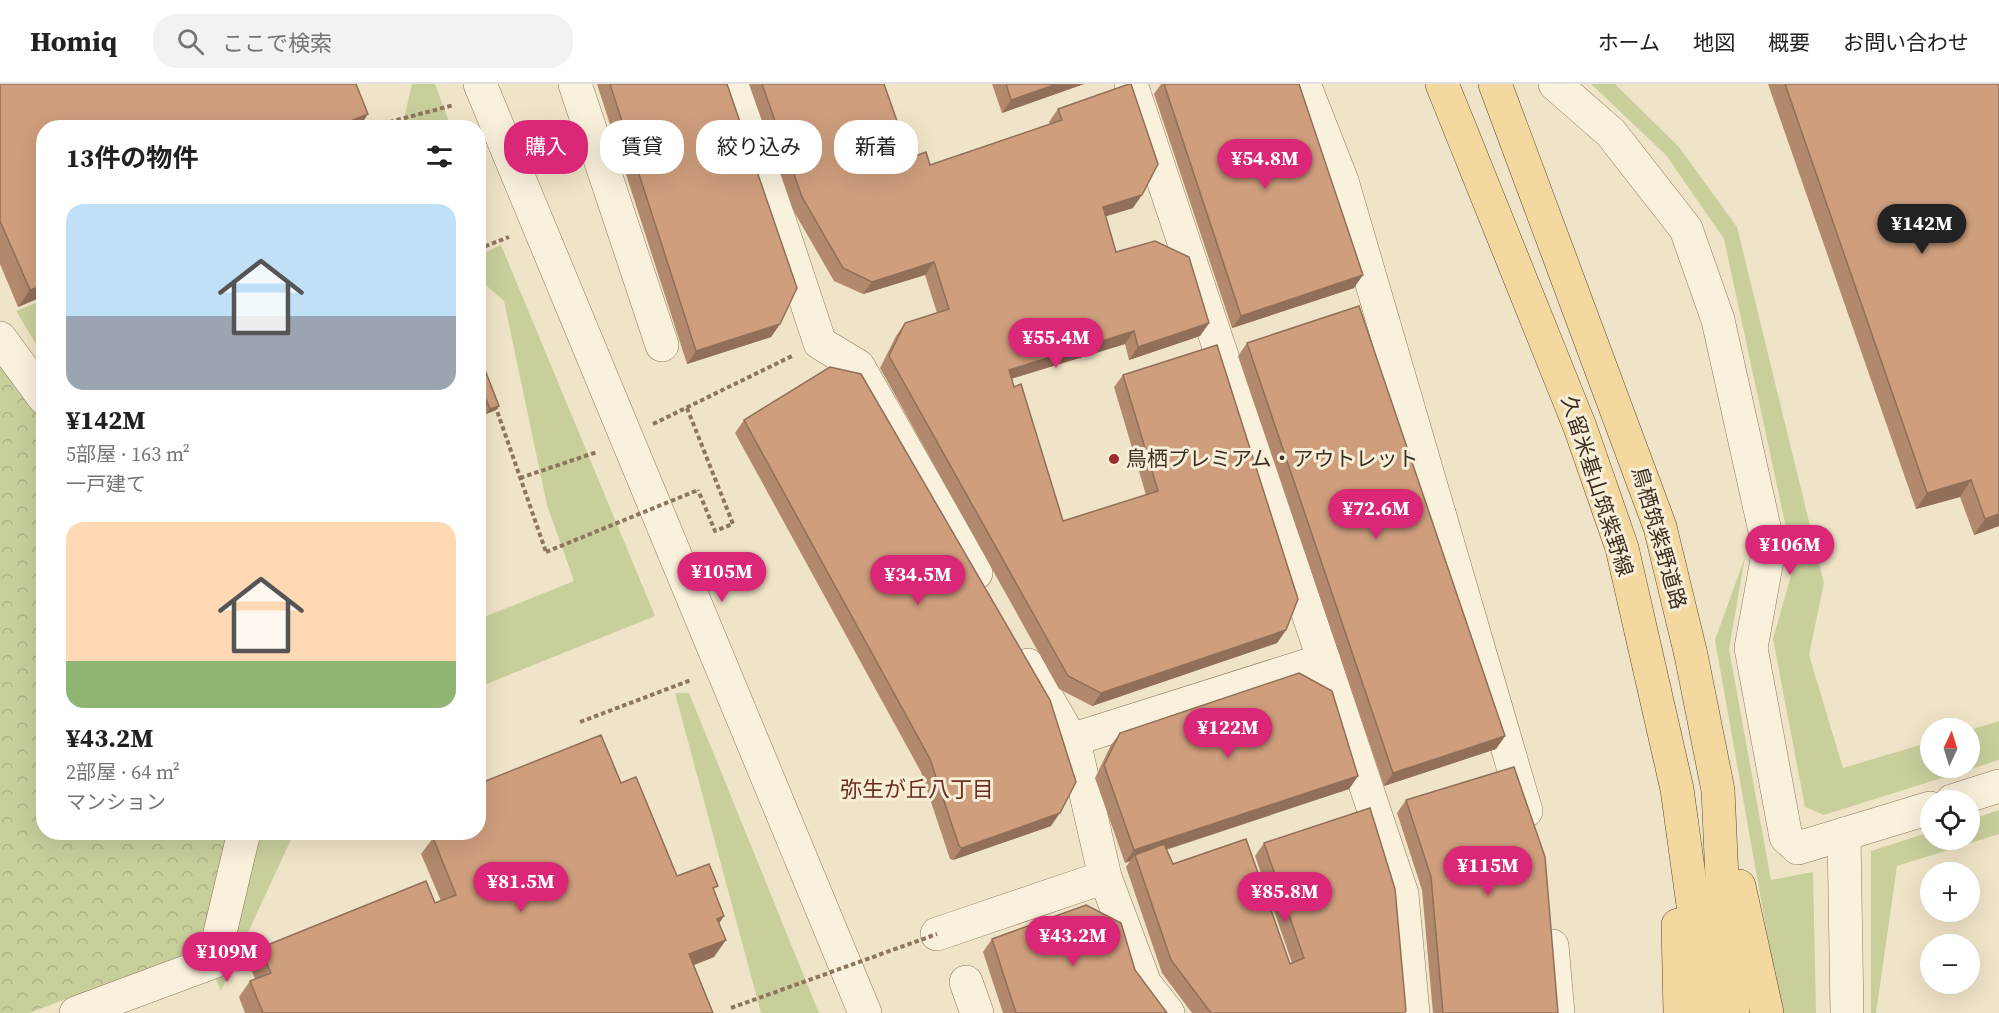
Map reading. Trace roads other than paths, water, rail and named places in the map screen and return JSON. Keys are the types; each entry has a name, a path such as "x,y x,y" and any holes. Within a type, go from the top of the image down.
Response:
{"main road":[{"name":"久留米基山筑紫野線","path":"1442,84 1580,427 1622,548 1677,789 1708,1013"},
{"name":"鳥栖筑紫野道路","path":"1495,84 1660,527 1691,656 1718,790 1724,923 1733,1013"},
{"path":"1677,789 1680,1013"},
{"path":"1718,790 1767,1013"}],"street":[{"path":"480,84 865,1013"},
{"path":"575,84 662,345"},
{"path":"734,84 820,343 858,366 988,595"},
{"path":"1131,84 1402,894 1413,1013"},
{"path":"1304,84 1342,181 1535,838"},
{"path":"1555,84 1611,133 1686,229 1718,320 1769,549 1751,648 1786,837 1798,848 1920,811"},
{"path":"0,338 36,387"},
{"path":"1012,636 1075,746 1105,877 1145,984 1168,1013"},
{"path":"1071,740 1324,660"},
{"path":"1980,792 1999,786"},
{"path":"1844,834 1847,1013"},
{"path":"76,1013 213,962 242,840"},
{"path":"937,934 1105,877"},
{"path":"1549,919 1558,1013"},
{"path":"966,982 977,1013"}],"place":[{"name":"鳥栖プレミアム・アウトレット","path":"1114,459"}],"district":[{"name":"弥生が丘八丁目","path":"917,789"}]}
